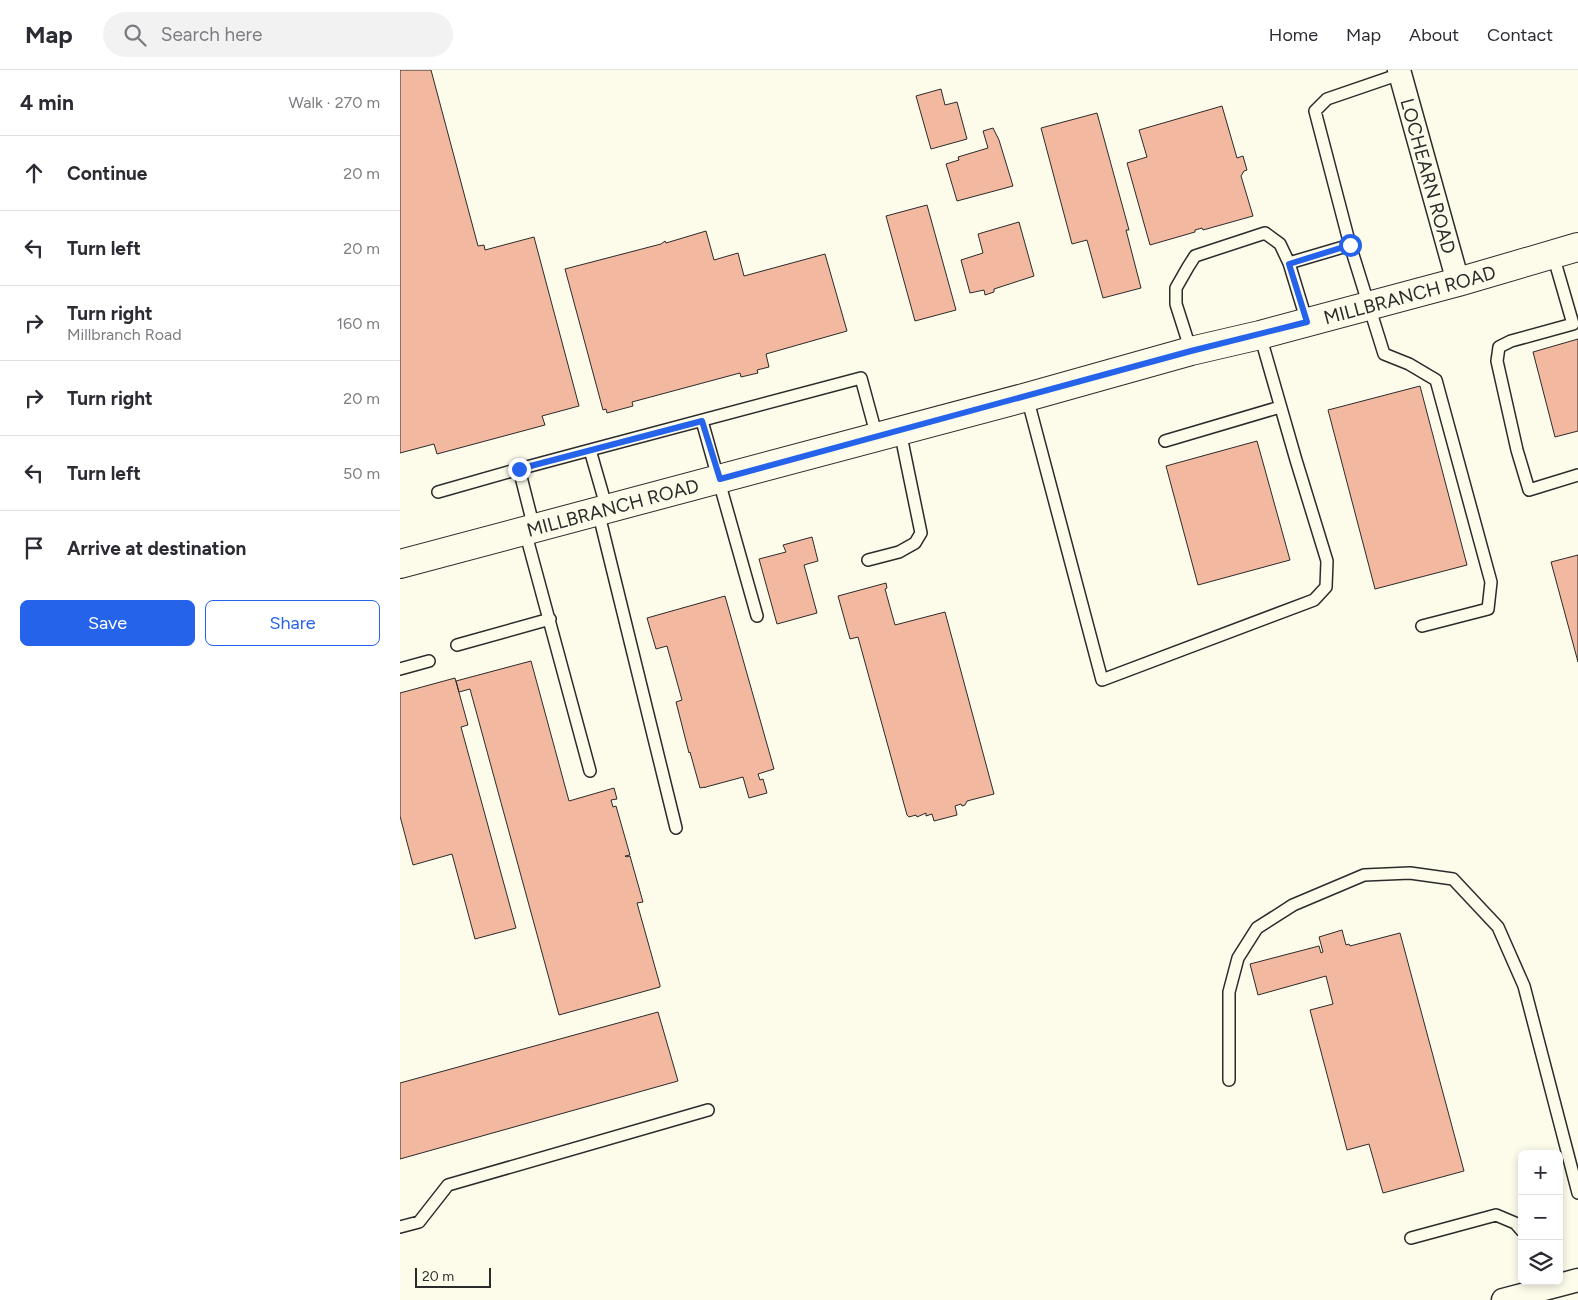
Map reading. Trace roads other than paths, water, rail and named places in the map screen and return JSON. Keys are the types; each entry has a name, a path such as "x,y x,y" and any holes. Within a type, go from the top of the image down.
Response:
{"main road":[{"name":"MILLBRANCH ROAD","path":"400,564 1027,397 1191,351 1260,335 1458,282 1565,251"}],"street":[{"name":"LOCHEARN ROAD","path":"1399,72 1458,282"},
{"path":"1563,1282 1578,1280"},
{"path":"1503,1300 1541,1285"}],"lane":[{"path":"1399,72 1327,99 1315,111 1350,245 1384,354 1408,364 1436,380 1491,582 1488,609 1422,626"},
{"path":"1191,351 1176,304 1176,288 1195,256 1265,233 1280,244 1289,264 1307,322"},
{"path":"1289,264 1350,245"},
{"path":"1565,251 1575,323 1511,341 1499,348 1498,361 1517,450 1529,490 1578,475"},
{"path":"1027,397 1102,680 1314,600 1326,587 1327,560 1260,335"},
{"path":"438,492 861,378 889,434 921,533 915,543 899,552 868,560"},
{"path":"1164,441 1280,407"},
{"path":"702,421 720,479 757,616"},
{"path":"590,450 676,828"},
{"path":"519,469 550,619 590,771"},
{"path":"457,645 550,619"},
{"path":"400,669 430,661"},
{"path":"1228,1080 1229,992 1238,958 1256,928 1294,905 1364,875 1410,873 1453,879 1498,927 1524,986 1578,1193"},
{"path":"400,1227 419,1222 448,1185 708,1110"},
{"path":"1411,1238 1496,1215 1516,1222 1518,1225"}]}
